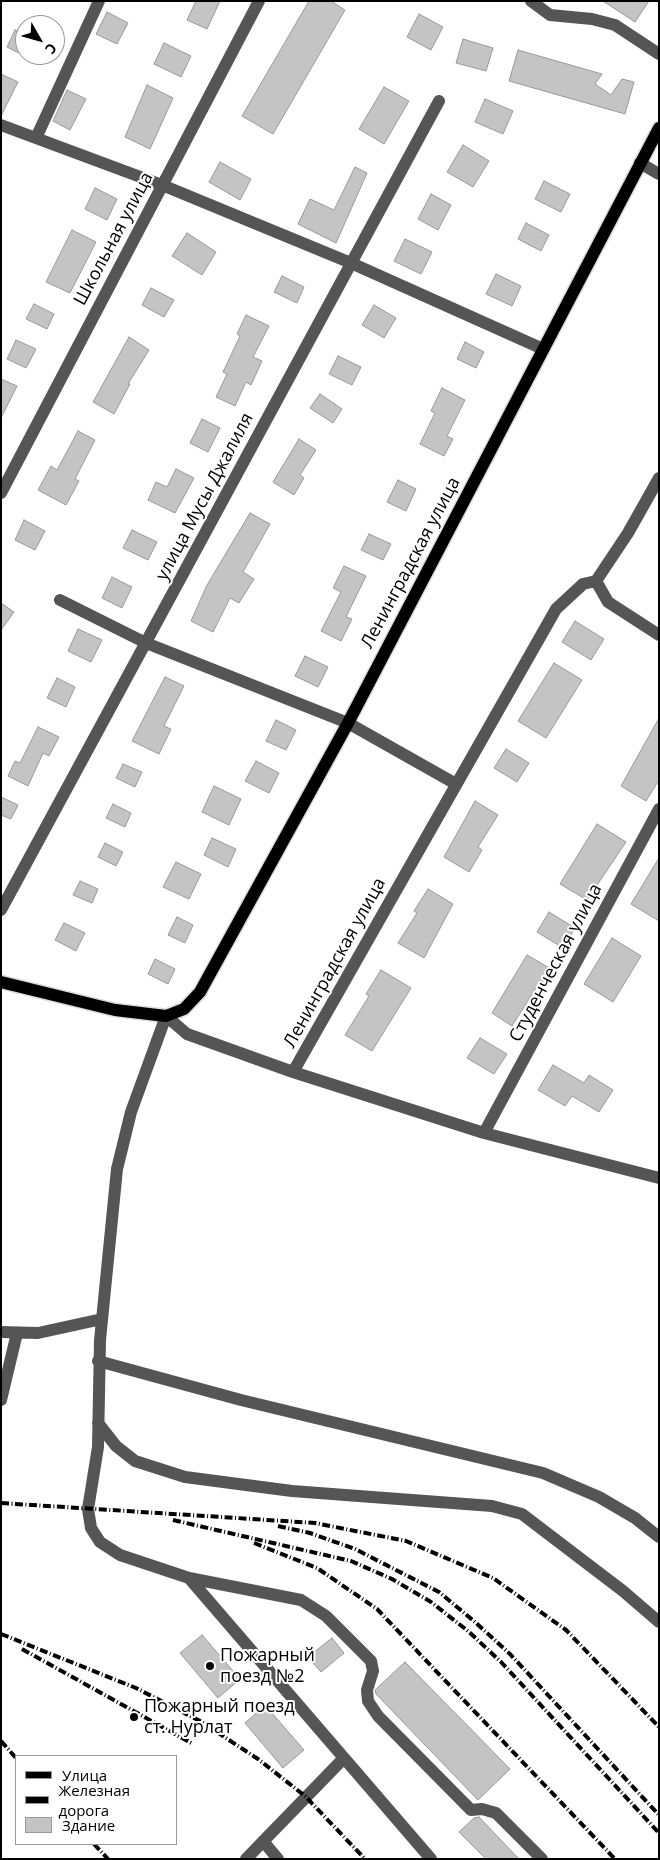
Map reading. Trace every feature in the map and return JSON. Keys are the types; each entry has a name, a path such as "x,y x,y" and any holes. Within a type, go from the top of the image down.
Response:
{"main road":[{"name":"Ленинградская улица","path":"166,1016 184,1009 200,992 213,971 348,723 659,128"},
{"path":"1,982 115,1010 166,1016"}],"street":[{"path":"36,138 98,1"},
{"name":"Школьная улица","path":"1,493 259,1"},
{"path":"531,1 550,15 592,19 615,25 659,54"},
{"name":"улица Мусы Джалиля","path":"1,910 439,101"},
{"path":"1,125 162,185 351,263 543,349"},
{"path":"640,163 659,174"},
{"path":"659,478 628,533 596,581 608,602 659,635"},
{"name":"Ленинградская улица","path":"293,1072 556,609 582,584 596,581"},
{"path":"60,600 146,643 348,723 456,784"},
{"name":"Студенческая улица","path":"484,1133 659,809"},
{"path":"542,1859 496,1813 482,1809 471,1810 378,1716 368,1701 367,1690 373,1671 371,1661 326,1616 301,1600 189,1578 120,1556 100,1542 91,1528 88,1509 96,1467 98,1361 117,1170 131,1112 166,1016 187,1034 293,1072 484,1133 659,1178"},
{"path":"1,1332 38,1333 66,1328 102,1318"},
{"path":"1,1400 17,1333"},
{"path":"98,1361 269,1407 543,1473 600,1497 635,1518 659,1537"},
{"path":"98,1423 116,1446 136,1461 185,1477 292,1491 492,1506 522,1514 623,1591 659,1622"},
{"path":"189,1578 431,1859"},
{"path":"246,1859 344,1758"},
{"path":"258,1859 263,1841"},
{"path":"263,1841 278,1859"}],"building":[{"path":"196,1 220,1 207,29 187,20"},
{"path":"309,1 331,1 345,10 273,134 242,116"},
{"path":"603,1 649,1 635,22"},
{"path":"107,12 128,23 117,44 96,34"},
{"path":"419,14 443,27 431,50 407,37"},
{"path":"15,30 15,51 7,47"},
{"path":"463,39 493,48 486,71 456,63"},
{"path":"164,43 191,56 181,77 154,64"},
{"path":"518,50 602,74 595,84 611,95 622,79 634,82 625,114 509,81"},
{"path":"1,74 18,82 1,116"},
{"path":"147,85 173,98 150,149 125,137"},
{"path":"384,87 409,101 384,144 359,129"},
{"path":"67,90 86,99 70,130 53,121"},
{"path":"485,99 513,111 503,134 475,122"},
{"path":"463,145 489,161 473,187 447,172"},
{"path":"220,162 251,179 240,200 209,182"},
{"path":"355,167 367,173 336,243 298,224 310,199 334,210"},
{"path":"544,181 570,194 561,212 535,199"},
{"path":"95,188 117,199 107,220 85,209"},
{"path":"431,194 451,205 438,230 418,219"},
{"path":"526,223 549,235 541,251 518,239"},
{"path":"72,230 96,242 70,293 46,282"},
{"path":"187,233 216,252 202,275 172,256"},
{"path":"405,239 432,252 421,274 394,261"},
{"path":"496,274 521,286 512,306 486,294"},
{"path":"282,276 304,287 297,303 274,292"},
{"path":"151,288 174,300 164,317 142,305"},
{"path":"34,304 54,314 47,329 26,319"},
{"path":"374,305 396,318 384,338 362,325"},
{"path":"246,315 269,326 253,357 262,361 251,385 246,382 235,406 216,397 227,374 223,372 240,336 237,334"},
{"path":"129,337 149,350 128,384 130,384 114,414 93,402"},
{"path":"16,340 36,349 26,368 7,359"},
{"path":"465,342 484,352 476,368 457,359"},
{"path":"338,356 361,367 352,385 329,374"},
{"path":"1,379 17,386 1,418"},
{"path":"442,388 465,400 447,436 453,439 444,456 420,444 435,413 431,411"},
{"path":"320,394 342,409 333,423 310,408"},
{"path":"202,419 220,428 208,452 190,443"},
{"path":"78,431 95,440 75,479 79,481 66,505 38,490 51,466 57,470"},
{"path":"299,439 316,450 300,475 304,478 294,495 273,482"},
{"path":"176,469 194,478 175,513 148,500 156,482 167,487"},
{"path":"398,480 416,489 406,511 387,502"},
{"path":"250,513 270,524 243,572 254,579 239,603 230,598 213,632 191,621 207,585"},
{"path":"24,520 45,531 35,550 15,540"},
{"path":"132,530 157,542 148,560 123,548"},
{"path":"369,534 391,544 383,560 361,550"},
{"path":"344,566 366,576 346,617 352,619 341,641 321,631 341,592 333,588"},
{"path":"112,577 132,587 122,608 102,598"},
{"path":"1,603 14,612 1,630"},
{"path":"575,621 604,639 591,660 562,642"},
{"path":"78,629 102,640 91,662 68,651"},
{"path":"305,656 328,667 318,687 295,676"},
{"path":"554,663 582,680 546,738 518,721"},
{"path":"165,677 184,686 164,726 171,729 159,754 132,741"},
{"path":"57,678 75,687 66,707 47,698"},
{"path":"659,718 659,780 646,801 621,786"},
{"path":"276,720 296,730 286,750 266,741"},
{"path":"38,727 59,737 49,756 43,753 28,786 8,776 15,761 20,763"},
{"path":"506,749 529,763 517,782 494,768"},
{"path":"256,761 279,773 269,793 245,781"},
{"path":"123,764 142,772 135,787 116,778"},
{"path":"214,786 241,799 229,825 202,812"},
{"path":"1,797 18,805 11,819 1,815"},
{"path":"475,801 498,815 478,847 482,850 469,872 444,857"},
{"path":"113,804 131,813 125,827 106,818"},
{"path":"597,824 626,842 587,900 560,884"},
{"path":"212,838 236,849 228,867 204,855"},
{"path":"105,843 123,852 116,866 98,857"},
{"path":"659,858 659,921 631,904"},
{"path":"176,862 201,874 189,899 163,887"},
{"path":"80,881 98,889 92,903 73,895"},
{"path":"428,889 453,904 424,958 398,943 417,913 414,911"},
{"path":"549,912 575,928 563,948 537,932"},
{"path":"177,917 193,925 185,943 168,935"},
{"path":"64,923 85,933 76,951 55,940"},
{"path":"612,938 641,956 613,1002 584,984"},
{"path":"527,955 553,970 540,991 536,988 512,1026 492,1013"},
{"path":"155,959 175,969 168,984 148,974"},
{"path":"381,970 411,988 372,1051 345,1035 369,996 366,994"},
{"path":"480,1038 507,1054 494,1074 467,1058"},
{"path":"553,1065 584,1083 589,1075 613,1090 599,1112 572,1096 565,1106 538,1090"},
{"name":"Пожарный поезд №2","path":"202,1635 240,1679 218,1698 180,1653"},
{"path":"332,1638 344,1653 321,1672 308,1657"},
{"path":"405,1662 510,1769 478,1800 376,1694 375,1690"},
{"path":"265,1705 304,1750 283,1768 245,1723"},
{"path":"479,1817 519,1859 486,1859 459,1832 474,1818"}],"railway":[{"path":"1,1503 315,1523 406,1541 493,1578 566,1630 659,1727"},
{"path":"173,1520 351,1561 392,1579 431,1602 468,1631 501,1662 659,1833"},
{"path":"278,1526 310,1533 355,1549 439,1592 510,1654 659,1815"},
{"path":"254,1543 317,1568 377,1609 615,1859"},
{"path":"1,1634 136,1688 200,1721 258,1759 305,1796 365,1859"},
{"path":"22,1649 193,1744"},
{"path":"1,1741 15,1757"},
{"path":"95,1845 108,1859"}],"place":[{"name":"Пожарный поезд №2","path":"210,1666"},
{"name":"Пожарный поезд ст. Нурлат","path":"134,1717"}]}
